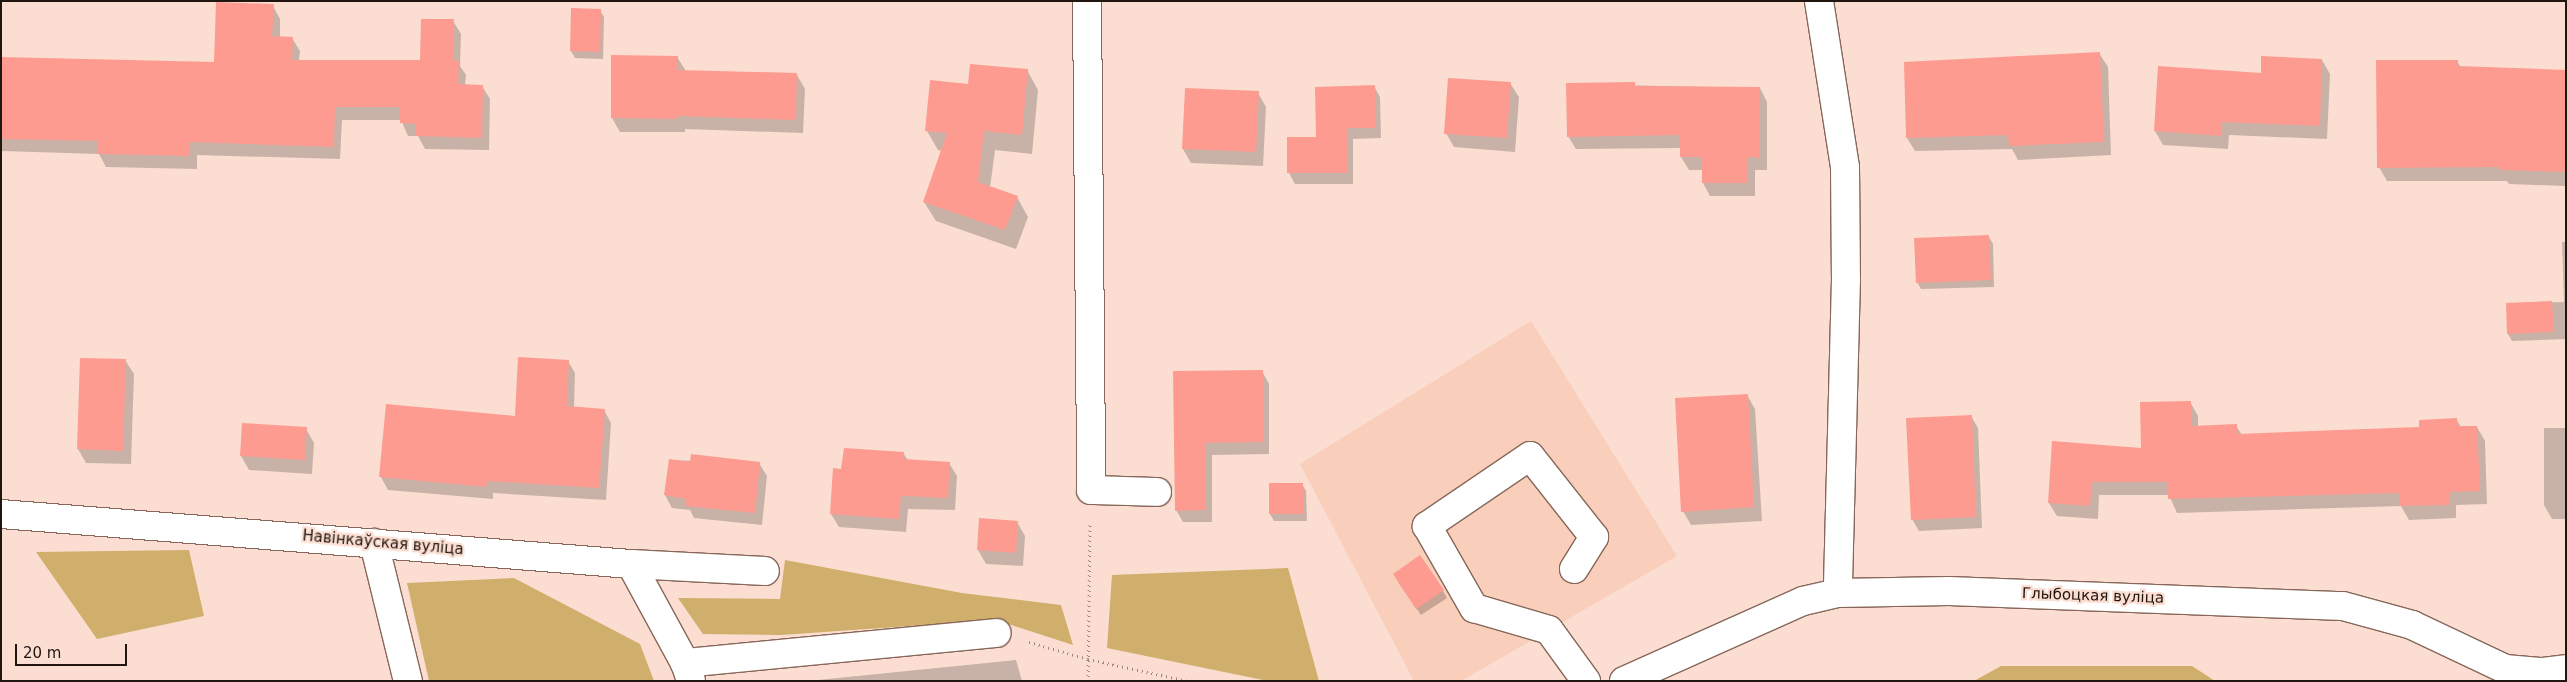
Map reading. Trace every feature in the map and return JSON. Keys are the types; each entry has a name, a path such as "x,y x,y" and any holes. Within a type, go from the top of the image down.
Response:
{"street":[{"path":"1087,1 1091,490 1157,492"},
{"path":"1819,1 1845,167 1846,279 1838,593"},
{"path":"1574,569 1594,537 1530,456 1427,526 1474,608 1549,630 1586,681"},
{"name":"Навінкаўская вуліца","path":"1,514 631,564 765,571"},
{"path":"374,543 408,681"},
{"path":"631,564 688,672 997,633"},
{"name":"Глыбоцкая вуліца","path":"1624,681 1803,601 1838,593 1949,591 2343,606 2412,625 2505,669 2543,672 2566,669"}],"path":[{"path":"1088,681 1091,490"},
{"path":"997,633 1088,659 1188,681"}],"shaded area":[{"path":"1531,321 1677,556 1461,681 1414,681 1300,464"},
{"path":"189,550 204,616 97,639 36,552"},
{"path":"785,560 962,593 1061,605 1073,645 996,620 781,635 703,634 678,598 780,599"},
{"path":"1288,568 1319,681 1268,681 1107,648 1112,575"},
{"path":"514,578 640,644 654,681 429,681 407,583"},
{"path":"2001,666 2192,666 2215,681 1974,681"}],"building":[{"path":"216,2 274,4 272,36 293,37 292,60 420,60 421,19 454,19 453,61 459,61 458,84 483,85 482,138 416,136 416,124 400,123 400,107 335,107 334,147 190,142 190,156 97,154 98,141 1,139 1,57 214,62"},
{"path":"571,8 601,9 600,52 570,51"},
{"path":"2100,52 2104,142 2009,146 2008,135 1906,138 1904,62"},
{"path":"611,55 678,56 678,70 797,73 796,120 678,116 677,119 611,118"},
{"path":"2261,56 2322,59 2320,126 2222,122 2221,136 2154,131 2158,66 2261,73"},
{"path":"2376,60 2458,60 2458,66 2566,70 2566,172 2499,170 2500,167 2377,168"},
{"path":"970,64 1028,69 1022,135 984,131 978,182 1018,196 1005,230 923,202 947,133 925,131 930,80 968,84"},
{"path":"1448,78 1511,82 1507,138 1444,134"},
{"path":"1635,82 1635,86 1760,87 1760,158 1748,157 1748,183 1702,183 1702,157 1680,157 1680,135 1567,137 1566,83"},
{"path":"1375,85 1376,128 1348,128 1348,173 1287,173 1287,137 1316,137 1315,87"},
{"path":"1185,88 1259,91 1256,152 1182,149"},
{"path":"1989,235 1991,280 1916,283 1914,238"},
{"path":"2552,301 2554,332 2507,334 2506,303"},
{"path":"518,357 569,360 567,406 605,409 599,488 487,481 486,487 379,477 386,404 515,416"},
{"path":"80,358 126,359 123,451 77,449"},
{"path":"1263,370 1263,442 1206,443 1206,510 1175,511 1173,371"},
{"path":"1748,394 1754,507 1681,512 1675,398"},
{"path":"2191,401 2191,426 2237,424 2237,434 2419,427 2419,420 2457,418 2457,426 2477,426 2480,491 2449,492 2449,505 2400,506 2400,493 2168,499 2167,482 2092,482 2090,506 2048,503 2052,441 2141,448 2140,402"},
{"path":"1972,415 1976,517 1911,520 1906,418"},
{"path":"242,423 307,427 305,460 240,456"},
{"path":"844,448 904,452 904,459 950,462 948,498 901,496 899,519 830,514 833,468 841,469"},
{"path":"691,454 760,462 755,513 685,506 686,499 664,495 669,459 690,462"},
{"path":"1269,483 1303,483 1303,514 1269,514"},
{"path":"979,518 1018,521 1016,553 977,550"},
{"path":"1420,555 1444,590 1416,609 1393,574"}]}
